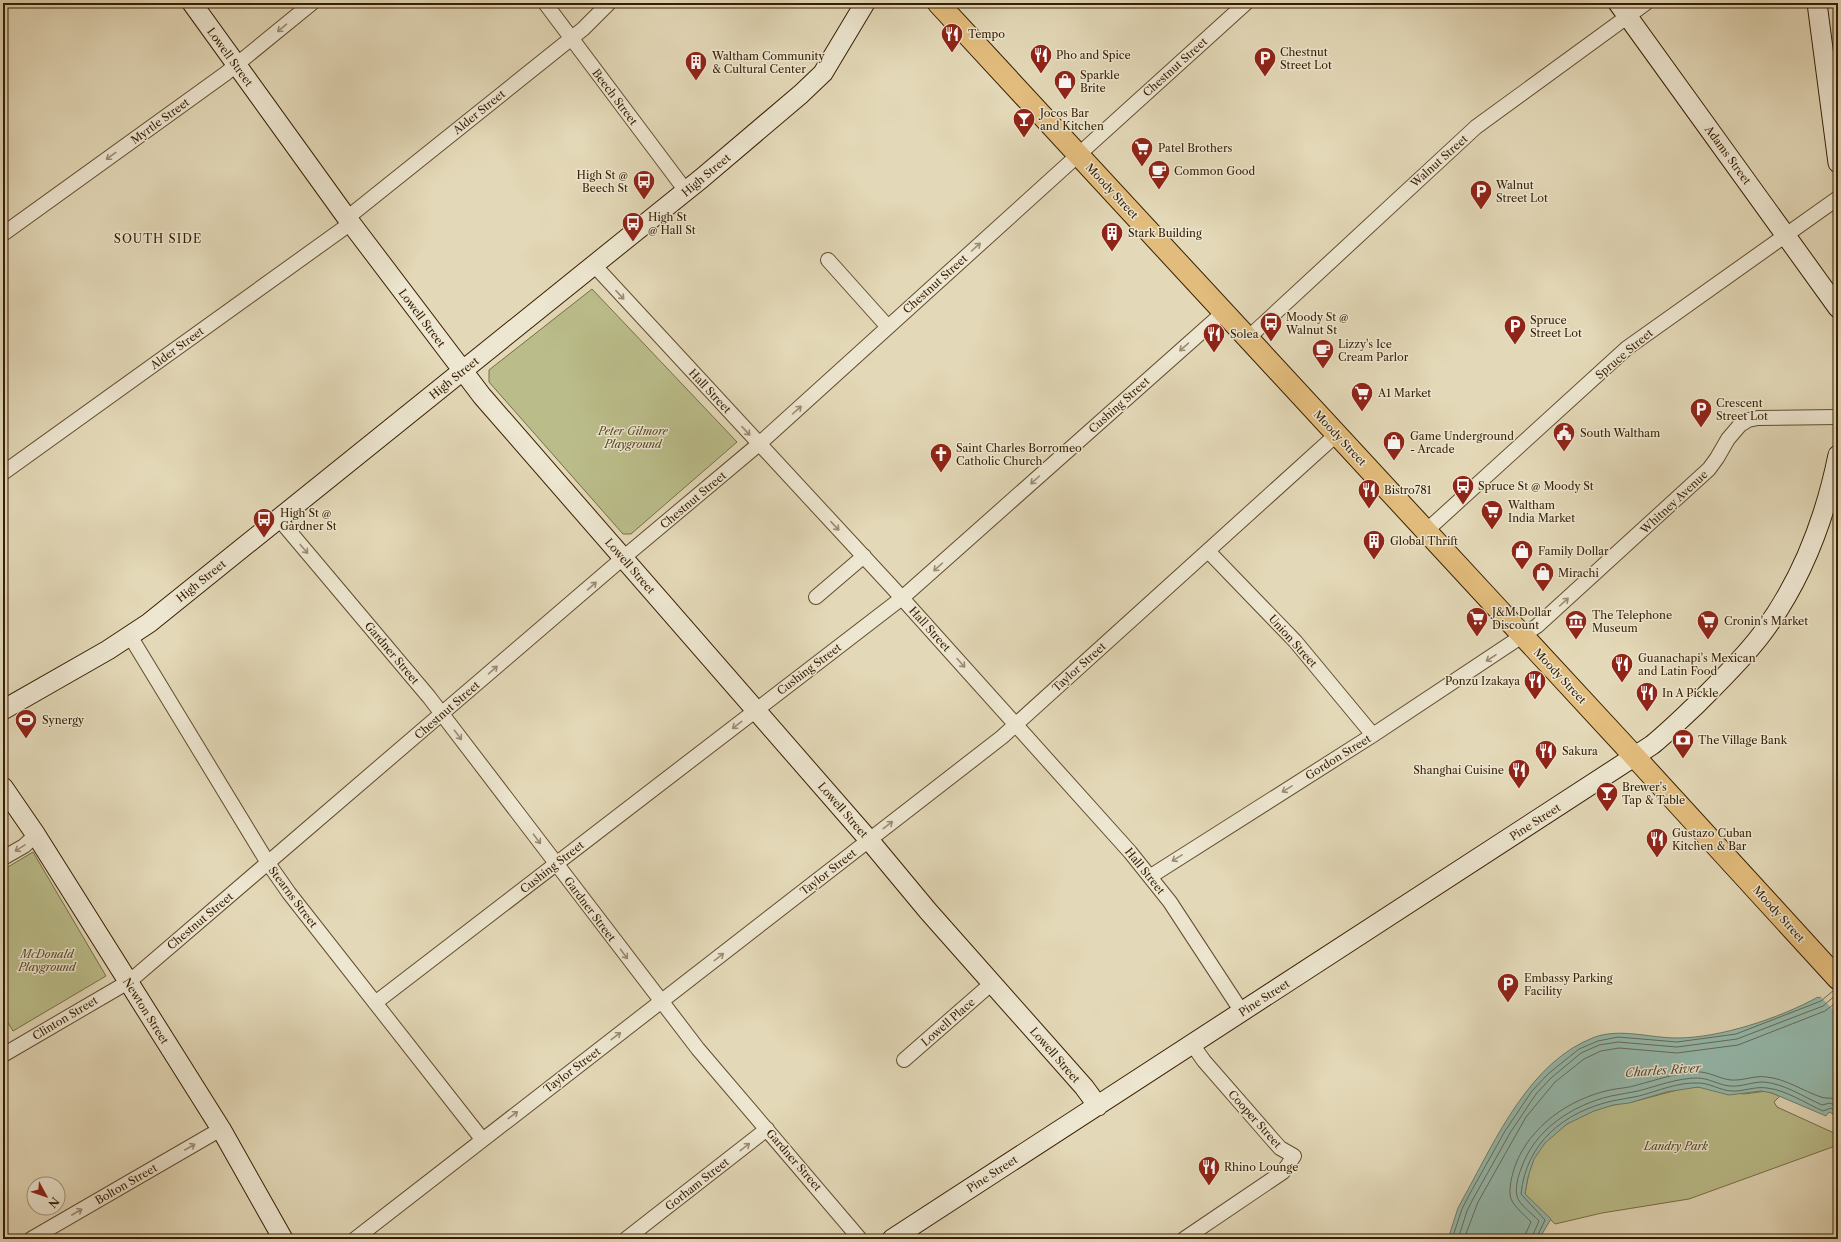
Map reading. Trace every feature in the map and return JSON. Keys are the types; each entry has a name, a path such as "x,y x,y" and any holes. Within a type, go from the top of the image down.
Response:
{"main road":[{"name":"Moody Street","path":"938,3 1636,757 1837,978"}],"street":[{"name":"Lowell Street","path":"192,3 349,220 462,371 504,422 869,840 991,984 1084,1087 1098,1106"},
{"name":"Myrtle Street","path":"3,234 237,65 312,3"},
{"name":"Beech Street","path":"544,3 686,191"},
{"name":"Alder Street","path":"3,473 349,220 571,38 609,3"},
{"name":"High Street","path":"3,710 130,636 149,623 686,191 818,79 866,3"},
{"name":"Chestnut Street","path":"127,982 759,444 1246,3"},
{"name":"Walnut Street","path":"1248,338 1476,127 1623,10 1646,3"},
{"path":"1817,3 1838,163"},
{"name":"Adams Street","path":"1623,10 1838,308"},
{"name":"Spruce Street","path":"1426,531 1627,348 1838,198"},
{"path":"828,260 888,327"},
{"name":"Hall Street","path":"594,265 864,556 1017,724 1151,876 1170,902 1242,1012"},
{"name":"Cushing Street","path":"375,1003 902,598 1224,312"},
{"name":"Whitney Avenue","path":"1523,636 1537,626 1630,543 1714,464 1724,443 1744,422 1758,418 1838,417"},
{"name":"Taylor Street","path":"355,1239 1017,724 1337,434"},
{"name":"Pine Street","path":"892,1239 1636,757 1659,739 1718,683 1754,643 1774,617 1797,576 1814,538 1827,500 1838,455"},
{"name":"Gardner Street","path":"279,519 442,714 698,1049 860,1239"},
{"name":"Union Street","path":"1208,551 1295,641 1373,735"},
{"path":"816,597 864,556"},
{"name":"Stearns Street","path":"130,636 268,863 289,893 482,1139"},
{"name":"Gordon Street","path":"1151,876 1373,735 1523,636"},
{"name":"Newton Street","path":"3,787 9,800 36,835 127,982 221,1129 283,1239"},
{"path":"3,858 24,846 36,835"},
{"name":"Clinton Street","path":"3,1055 127,982"},
{"name":"Lowell Place","path":"904,1060 991,984"},
{"name":"Cooper Street","path":"1184,1239 1283,1172 1294,1156 1276,1144 1204,1062 1192,1044"},
{"name":"Bolton Street","path":"31,1239 221,1129"},
{"name":"Gorham Street","path":"626,1239 767,1129"}],"green space":[{"name":"Peter Gilmore Playground","path":"592,289 737,442 631,534 623,534 489,382 489,370"},
{"name":"McDonald Playground","path":"33,852 106,976 13,1031 3,1015 3,870"},
{"name":"Landry Park","path":"1689,1087 1704,1087 1744,1094 1766,1091 1780,1096 1774,1102 1777,1107 1834,1133 1838,1131 1838,1145 1689,1199 1602,1213 1555,1224 1525,1194 1529,1171 1534,1158 1549,1139 1568,1123 1603,1108"}],"water":[{"name":"Charles River","path":"1838,981 1838,1127 1833,1114 1829,1112 1826,1116 1772,1093 1761,1091 1729,1095 1698,1087 1666,1092 1629,1103 1613,1105 1594,1111 1567,1124 1545,1143 1534,1159 1528,1177 1525,1194 1551,1219 1539,1239 1448,1239 1458,1208 1489,1150 1517,1104 1533,1083 1552,1064 1572,1048 1605,1034 1625,1033 1677,1038 1712,1035 1730,1031 1768,1019 1803,1005 1818,997 1819,998"}],"pier":[{"path":"1838,979 1838,1015 1819,995"}],"place":[{"name":"Tempo","path":"952,54"},
{"name":"Pho and Spice","path":"1041,74"},
{"name":"Chestnut Street Lot","path":"1265,78"},
{"name":"Waltham Community & Cultural Center","path":"696,82"},
{"name":"Sparkle Brite","path":"1065,100"},
{"name":"Jocos Bar and Kitchen","path":"1024,138"},
{"name":"Patel Brothers","path":"1142,168"},
{"name":"Common Good","path":"1159,190"},
{"name":"High St @ Beech St","path":"644,200"},
{"name":"Walnut Street Lot","path":"1481,210"},
{"name":"High St @ Hall St","path":"633,242"},
{"name":"Stark Building","path":"1112,252"},
{"name":"Moody St @ Walnut St","path":"1271,342"},
{"name":"Spruce Street Lot","path":"1515,346"},
{"name":"Solea","path":"1214,354"},
{"name":"Lizzy's Ice Cream Parlor","path":"1323,370"},
{"name":"A1 Market","path":"1362,412"},
{"name":"Crescent Street Lot","path":"1701,428"},
{"name":"South Waltham","path":"1564,452"},
{"name":"Game Underground - Arcade","path":"1394,462"},
{"name":"Saint Charles Borromeo Catholic Church","path":"941,474"},
{"name":"Spruce St @ Moody St","path":"1463,506"},
{"name":"Bistro781","path":"1369,510"},
{"name":"Waltham India Market","path":"1492,530"},
{"name":"High St @ Gardner St","path":"264,538"},
{"name":"Global Thrift","path":"1374,560"},
{"name":"Family Dollar","path":"1522,570"},
{"name":"Mirachi","path":"1543,592"},
{"name":"J&M Dollar Discount","path":"1477,638"},
{"name":"The Telephone Museum","path":"1576,640"},
{"name":"Cronin's Market","path":"1708,640"},
{"name":"Guanachapi's Mexican and Latin Food","path":"1622,684"},
{"name":"Ponzu Izakaya","path":"1535,700"},
{"name":"In A Pickle","path":"1647,712"},
{"name":"Synergy","path":"26,740"},
{"name":"The Village Bank","path":"1683,760"},
{"name":"Sakura","path":"1546,770"},
{"name":"Shanghai Cuisine","path":"1519,790"},
{"name":"Brewer's Tap & Table","path":"1607,812"},
{"name":"Gustazo Cuban Kitchen & Bar","path":"1657,858"},
{"name":"Embassy Parking Facility","path":"1508,1004"},
{"name":"Rhino Lounge","path":"1209,1186"}],"district":[{"name":"SOUTH SIDE","path":"158,238"}]}
